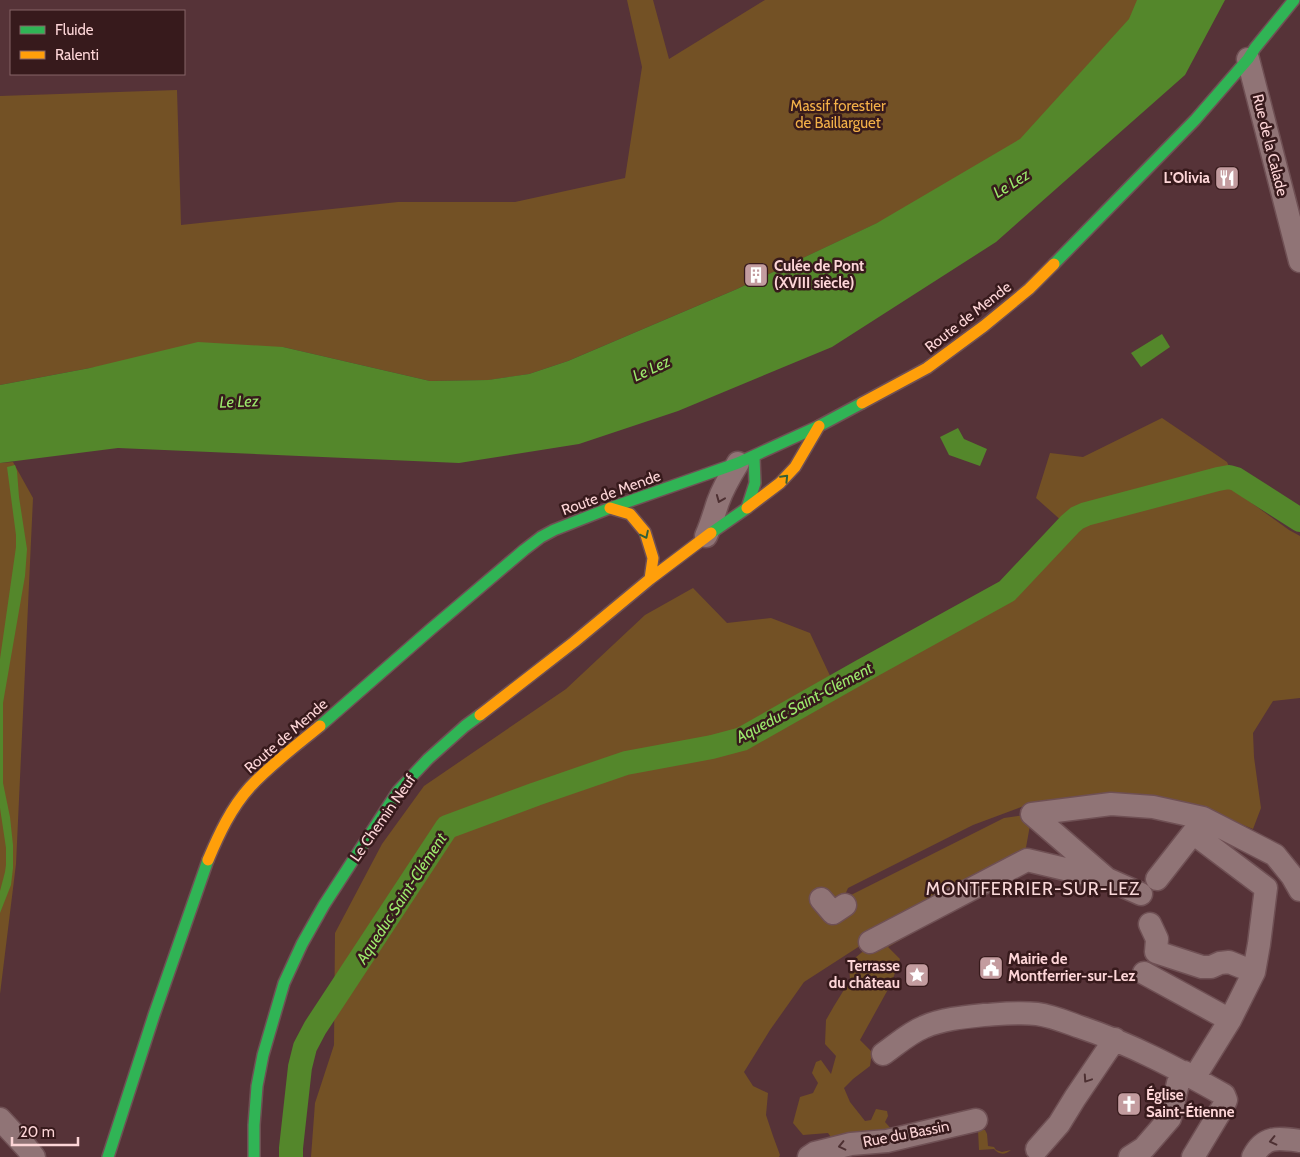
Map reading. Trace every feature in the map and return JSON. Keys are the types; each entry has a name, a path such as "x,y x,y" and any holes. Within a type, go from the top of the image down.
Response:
{"street":[{"name":"Route de Mende","path":"108,1157 154,1015 206,865 218,836 249,788 524,550 554,530 746,460 818,426 927,368 984,326 1029,289 1195,120 1248,59 1294,0"},
{"name":"Rue de la Calade","path":"1248,59 1300,261"},
{"name":"Le Chemin Neuf","path":"254,1157 254,1125 263,1055 284,983 292,964 324,905 398,791 446,742 472,720 601,620 650,579 780,483 795,467 818,426"},
{"path":"706,536 727,481 746,460 755,483 746,508"},
{"path":"610,508 630,514 645,532 653,558 650,579"},
{"path":"1107,879 1032,814 1111,804 1153,807 1198,826 1257,844 1275,855 1292,876 1300,890"},
{"path":"870,942 1026,860 1149,887 1198,826"},
{"path":"1130,1157 1144,1148 1170,1118 1178,1083 1189,1075 1230,1020 1254,972 1266,888 1198,826"},
{"path":"821,899 833,913 845,905"},
{"path":"1150,924 1157,939 1156,952 1202,966 1212,967 1229,962 1254,972"},
{"path":"1144,973 1230,1020"},
{"path":"883,1054 922,1027 968,1016 1021,1013 1037,1014 1066,1022 1115,1039 1189,1075 1224,1095 1226,1100 1223,1107 1193,1157"},
{"path":"1037,1150 1060,1124 1075,1098 1115,1039"},
{"path":"0,1119 34,1157"},
{"name":"Rue du Bassin","path":"809,1157 815,1153 851,1144 887,1141 976,1120"},
{"path":"1253,1157 1261,1145 1267,1141 1283,1138 1300,1141"}],"green space":[{"name":"Massif forestier de Baillarguet","path":"627,0 653,0 669,59 765,0 1165,0 1022,155 737,289 568,361 529,374 489,380 430,381 283,347 90,368 0,385 0,96 177,90 181,225 398,202 515,202 625,178 642,67"},
{"path":"1162,418 1227,462 1242,496 1300,536 1300,698 1273,701 1253,733 1254,757 1261,808 1253,829 1204,809 1029,804 973,825 848,888 844,897 1004,818 1032,814 1025,853 1028,868 888,947 900,959 891,984 860,1040 872,1052 870,1066 844,1088 850,1102 865,1121 871,1120 876,1109 887,1111 888,1116 885,1122 894,1132 833,1140 828,1133 803,1135 793,1123 800,1097 813,1093 818,1083 812,1073 816,1062 821,1060 831,1074 836,1056 825,1044 826,1020 850,980 849,963 867,948 866,942 804,982 770,1030 744,1072 753,1086 768,1093 766,1115 780,1155 779,1157 311,1157 315,1103 334,1045 335,933 382,844 424,786 566,689 645,615 693,588 727,623 771,618 810,633 832,680 1007,583 1063,522 1036,498 1050,453 1083,457"},
{"path":"13,462 33,498 16,864 0,994 0,463"},
{"path":"978,1130 985,1130 988,1146 1002,1152 1011,1150 1002,1154 994,1149 979,1150"}],"water":[{"name":"Le Lez","path":"1137,0 1225,0 1185,75 996,242 832,347 678,411 579,444 459,463 118,448 0,463 0,385 90,368 198,342 283,347 430,381 488,380 529,374 568,361 737,289 877,223 1020,139 1129,19"},
{"path":"1162,334 1170,347 1141,367 1131,353"},
{"path":"958,428 964,439 987,449 980,466 949,455 940,437"},
{"path":"15,465 27,549 25,576 3,703 3,783 10,817 13,868 11,885 0,913 0,891 6,865 6,848 0,808 0,659 16,547 7,467"}],"waterway":[{"name":"Aqueduc Saint-Clément","path":"291,1157 300,1067 305,1047 315,1028 447,827 626,763 712,747 742,739 1007,591 1070,524 1086,514 1229,477 1236,479 1300,520"}],"traffic: fast":[{"path":"1054,264 1195,120 1248,59 1294,0"},
{"path":"320,726 431,629 541,537 610,508 738,463 819,426 862,403"},
{"path":"711,533 747,508 755,483 754,457"},
{"path":"254,1157 257,1086 263,1055 284,983 302,944 324,905 398,791 428,759 480,715"},
{"path":"108,1157 154,1015 208,860"}],"traffic: slow":[{"path":"862,403 927,368 984,326 1029,289 1054,264"},
{"path":"747,508 780,483 795,467 819,426"},
{"path":"610,508 630,514 645,532 653,558 650,579"},
{"path":"480,715 574,642 650,579 711,533"},
{"path":"208,860 226,822 243,795 266,771 320,726"}],"place":[{"name":"L'Olivia","path":"1227,178"},
{"name":"Culée de Pont (XVIII siècle)","path":"756,275"},
{"name":"Mairie de Montferrier-sur-Lez","path":"991,968"},
{"name":"Terrasse du château","path":"917,975"},
{"name":"Église Saint-Étienne","path":"1129,1104"}],"district":[{"name":"MONTFERRIER-SUR-LEZ","path":"1033,889"}]}
